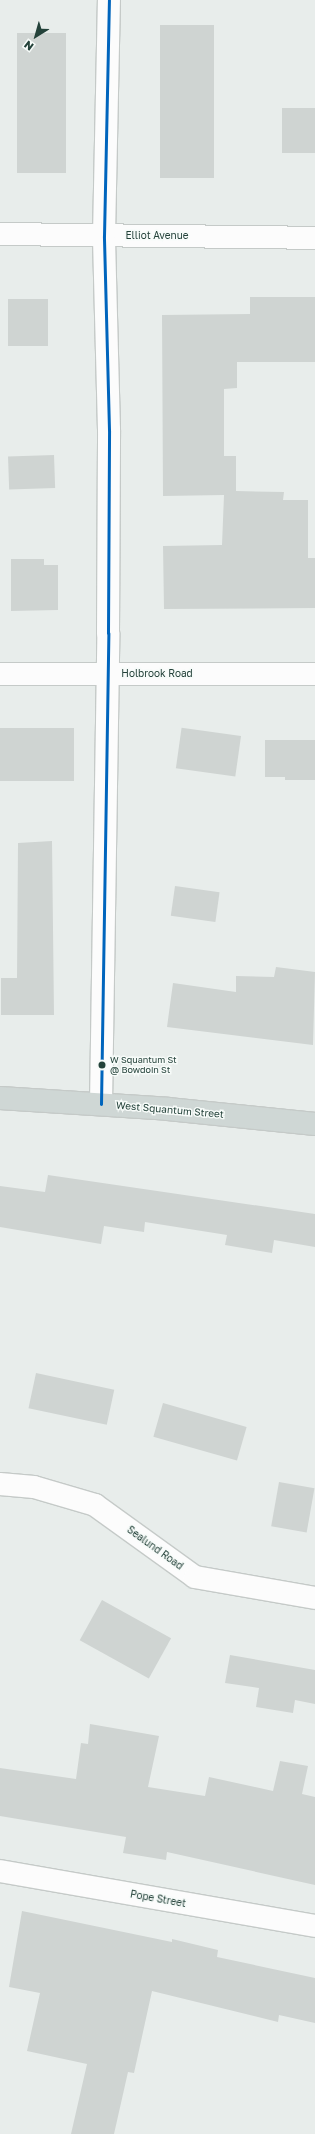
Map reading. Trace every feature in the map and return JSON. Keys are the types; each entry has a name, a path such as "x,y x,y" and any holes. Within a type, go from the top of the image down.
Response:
{"main road":[{"name":"West Squantum Street","path":"0,1098 101,1104 315,1124"}],"street":[{"path":"101,1104 109,430 104,236 109,0"},
{"name":"Elliot Avenue","path":"0,234 315,238"},
{"name":"Holbrook Road","path":"0,674 315,674"},
{"name":"Sealund Road","path":"0,1484 34,1487 95,1505 194,1577 315,1598"},
{"name":"Pope Street","path":"0,1871 315,1926"}],"building":[{"path":"160,25 214,25 214,178 160,178"},
{"path":"17,33 66,33 66,173 17,173"},
{"path":"282,108 315,108 315,153 282,153"},
{"path":"250,297 315,297 315,362 237,362 237,388 224,389 224,456 236,456 236,491 284,492 283,500 308,500 308,558 315,558 315,608 164,609 163,546 222,545 224,495 163,496 162,315 250,314"},
{"path":"8,299 48,299 48,346 8,346"},
{"path":"54,455 55,488 9,490 8,457"},
{"path":"11,559 44,559 44,565 58,565 58,610 11,611"},
{"path":"0,728 74,728 74,781 0,781"},
{"path":"182,728 241,736 235,777 176,768"},
{"path":"265,740 315,740 315,780 285,780 285,777 265,777"},
{"path":"52,841 54,1015 1,1015 1,978 17,978 18,843"},
{"path":"175,886 220,892 215,922 171,916"},
{"path":"276,967 315,972 313,1045 167,1027 173,983 236,992 236,976 274,977"},
{"path":"48,1175 315,1214 315,1247 274,1240 272,1253 225,1245 227,1235 145,1222 144,1232 104,1226 101,1244 0,1227 0,1186 45,1192"},
{"path":"36,1373 114,1390 107,1425 29,1408"},
{"path":"163,1403 247,1427 237,1461 153,1437"},
{"path":"279,1482 314,1488 307,1533 271,1526"},
{"path":"102,1600 171,1638 149,1679 80,1640"},
{"path":"230,1655 315,1670 315,1704 295,1700 293,1713 256,1707 259,1688 225,1683"},
{"path":"90,1724 159,1736 148,1787 205,1796 209,1777 273,1791 280,1761 308,1766 302,1794 315,1797 315,1885 167,1852 166,1860 123,1853 126,1837 0,1816 0,1768 76,1779 81,1743 88,1744"},
{"path":"22,1911 172,1942 172,1939 218,1950 217,1957 315,1978 315,2023 279,2015 278,2022 152,1991 134,2073 128,2072 114,2134 71,2134 87,2064 27,2051 40,1993 9,1987"}],"transit line":[{"path":"101,1104 108,633 109,430 104,236 109,0"}],"place":[{"name":"W Squantum St @ Bowdoin St","path":"102,1065"}]}
